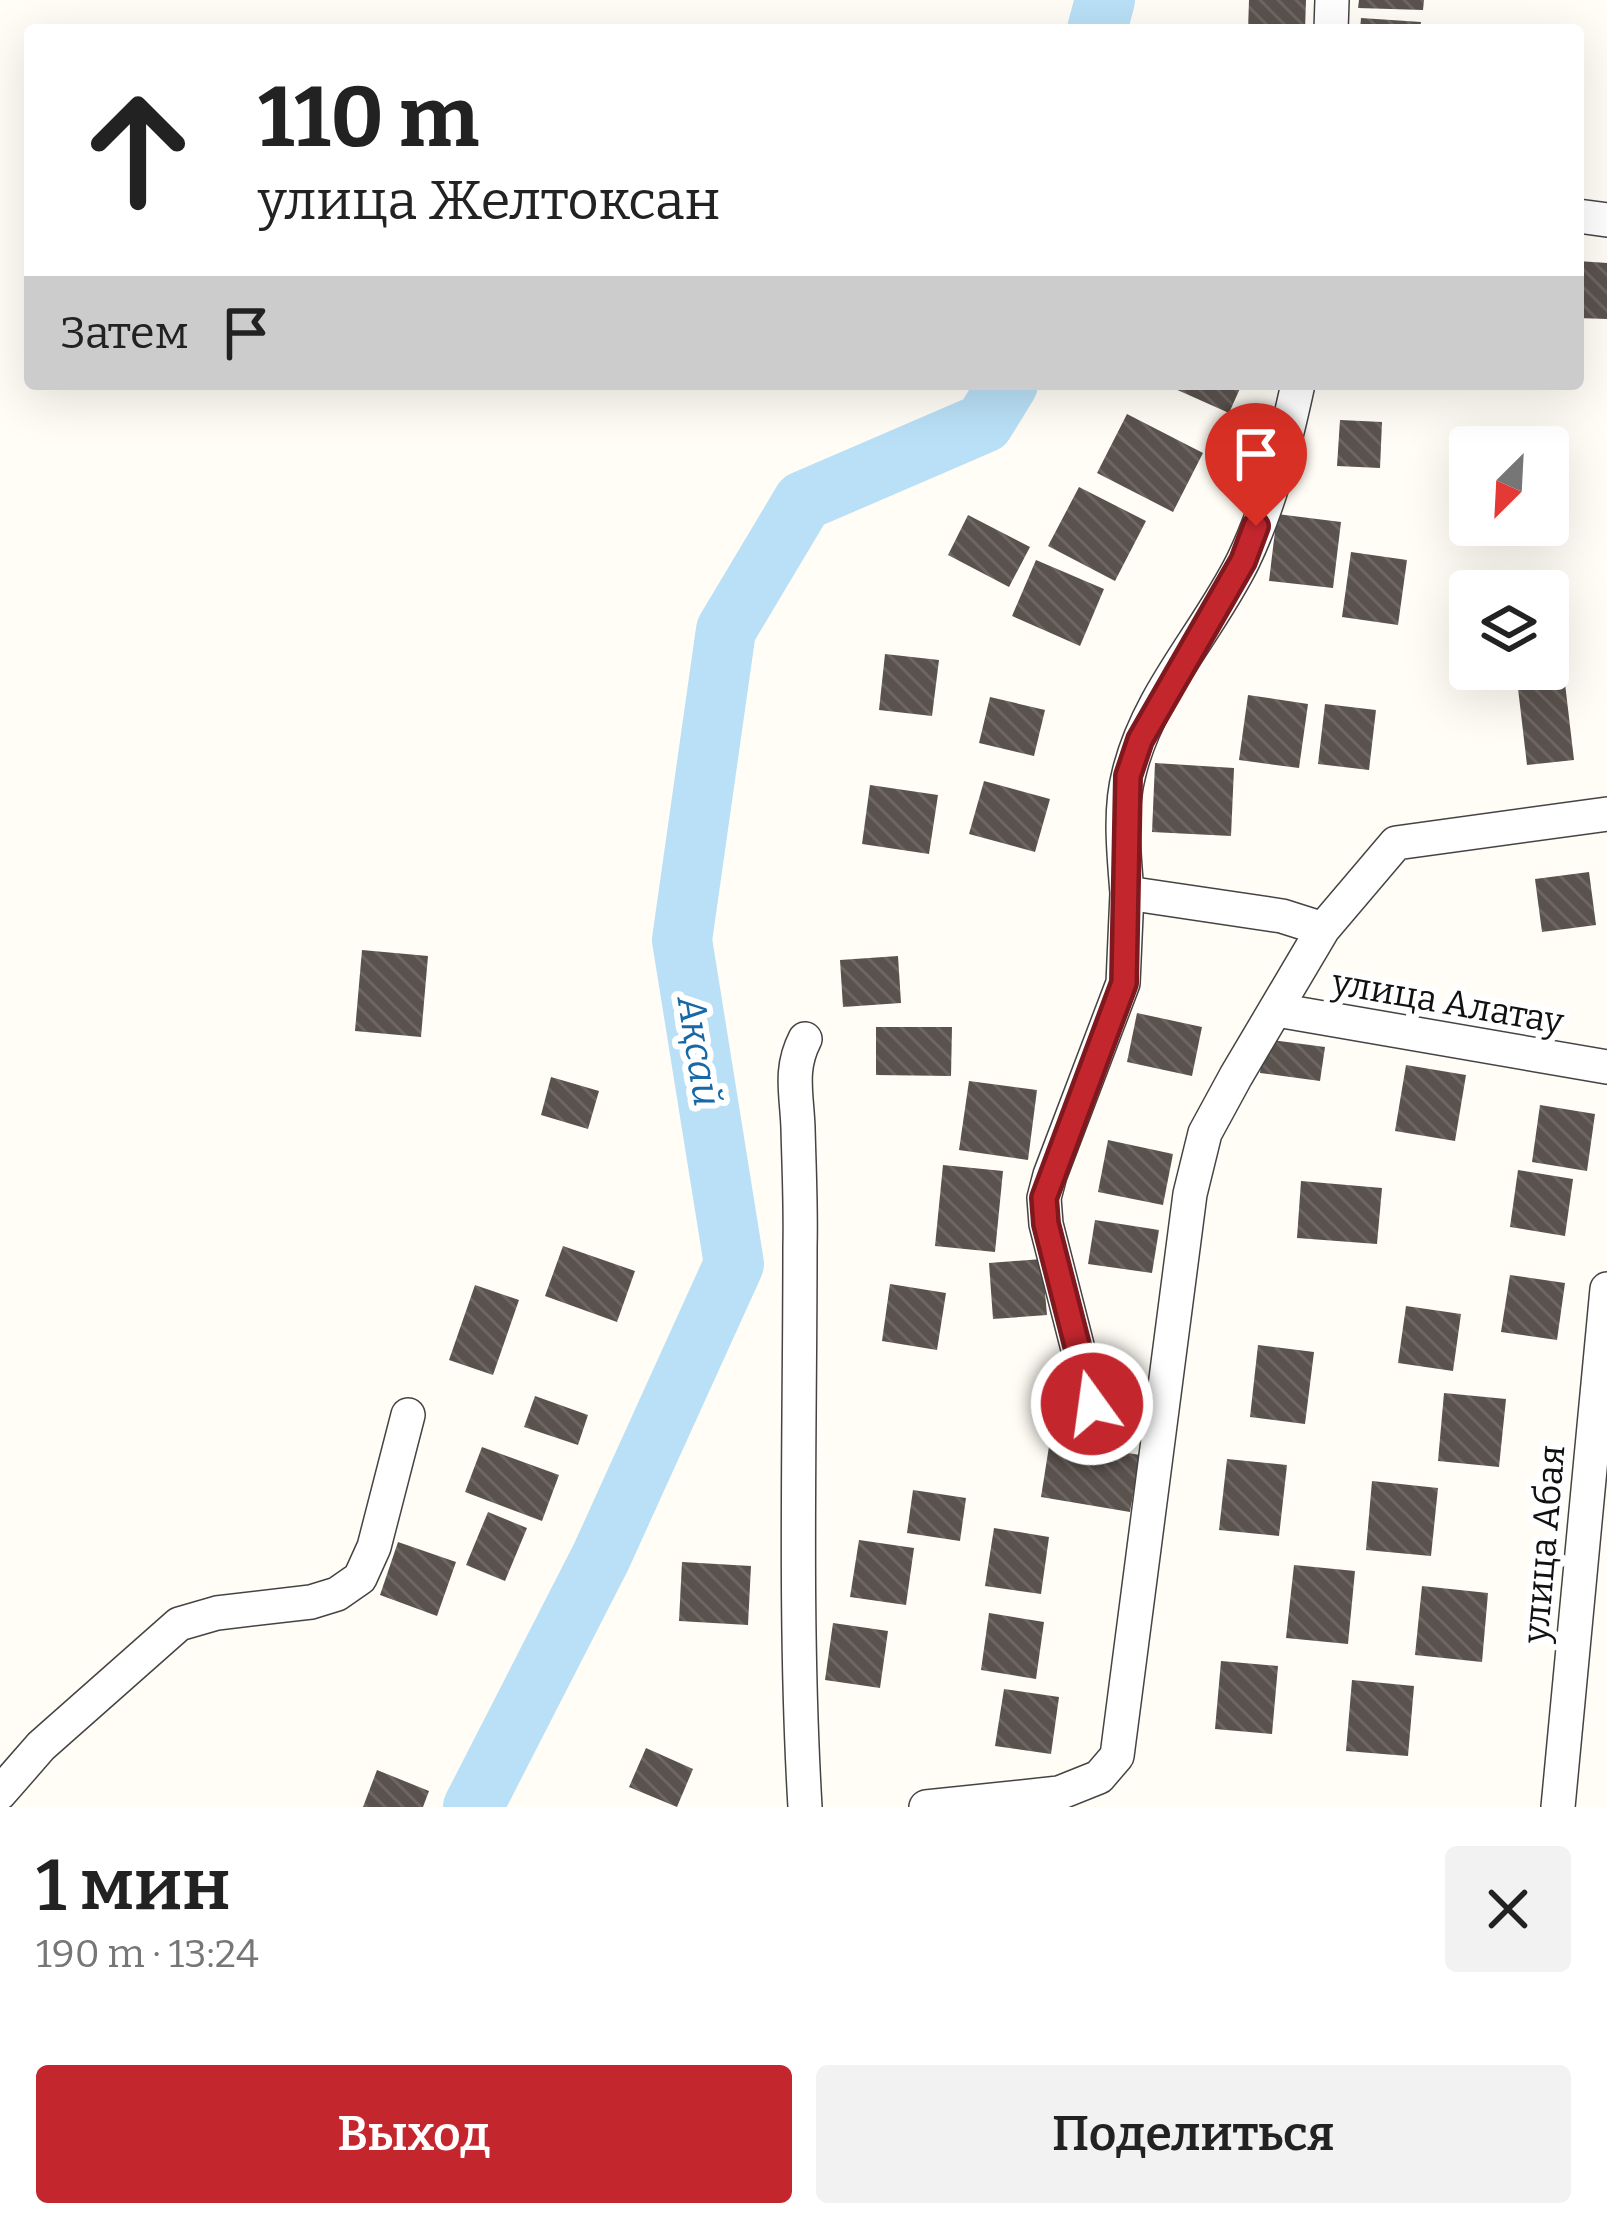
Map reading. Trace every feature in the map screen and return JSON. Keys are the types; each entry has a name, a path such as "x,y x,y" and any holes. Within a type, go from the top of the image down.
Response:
{"street":[{"path":"1160,1423 1102,1413 1092,1404 1046,1224 1044,1198 1124,983 1128,776 1175,673 1243,561 1282,457 1297,390"},
{"path":"926,1807 1059,1793 1099,1777 1117,1756 1190,1194 1205,1132 1323,929 1396,843 1607,814"},
{"path":"1127,893 1282,916 1323,929"},
{"name":"улица Алатау","path":"1277,1010 1607,1067"},
{"path":"805,1039 796,1057 793,1088 801,1244 798,1690 805,1807"},
{"name":"улица Абая","path":"1558,1807 1607,1289"},
{"path":"0,1793 41,1746 179,1624 217,1613 310,1602 337,1594 360,1578 374,1547 408,1415"}],"building":[{"path":"1249,0 1306,0 1305,24 1248,24"},
{"path":"1359,0 1424,0 1423,10 1358,8"},
{"path":"1361,18 1421,22 1421,24 1360,24"},
{"path":"1584,261 1607,263 1607,319 1584,318"},
{"path":"1177,390 1239,390 1229,413"},
{"path":"1127,414 1203,453 1173,512 1097,473"},
{"path":"1340,420 1382,422 1380,468 1337,466"},
{"path":"1079,487 1146,521 1115,581 1048,546"},
{"path":"1277,514 1341,522 1333,588 1269,581"},
{"path":"968,515 1030,547 1009,587 948,555"},
{"path":"1351,552 1407,560 1398,625 1342,617"},
{"path":"1036,560 1104,589 1080,646 1012,616"},
{"path":"885,654 939,660 932,716 879,710"},
{"path":"1518,690 1566,690 1574,760 1527,765"},
{"path":"1248,695 1308,704 1299,768 1239,760"},
{"path":"990,697 1045,710 1034,756 979,743"},
{"path":"1325,704 1376,710 1369,770 1318,764"},
{"path":"1155,763 1234,768 1231,836 1152,832"},
{"path":"984,781 1050,799 1035,852 969,834"},
{"path":"870,785 938,795 929,854 862,844"},
{"path":"1589,872 1596,925 1542,932 1535,879"},
{"path":"362,950 428,956 421,1037 355,1031"},
{"path":"898,956 901,1003 843,1007 840,960"},
{"path":"1137,1013 1202,1027 1192,1076 1127,1062"},
{"path":"876,1027 952,1027 951,1076 876,1075"},
{"path":"1264,1039 1325,1047 1320,1081 1260,1073"},
{"path":"1406,1065 1466,1075 1455,1141 1395,1131"},
{"path":"551,1077 599,1091 588,1129 541,1115"},
{"path":"969,1081 1037,1090 1028,1160 959,1150"},
{"path":"1540,1105 1595,1114 1587,1171 1532,1162"},
{"path":"1108,1140 1173,1154 1163,1205 1098,1192"},
{"path":"943,1165 1003,1171 995,1252 935,1246"},
{"path":"1518,1170 1573,1179 1565,1236 1510,1227"},
{"path":"1301,1181 1382,1188 1377,1244 1297,1238"},
{"path":"1095,1220 1159,1230 1152,1273 1088,1264"},
{"path":"563,1246 635,1271 617,1322 545,1296"},
{"path":"1042,1259 1047,1315 993,1319 989,1263"},
{"path":"1510,1275 1565,1283 1557,1340 1501,1332"},
{"path":"890,1284 946,1293 937,1350 882,1341"},
{"path":"475,1285 519,1300 493,1375 449,1360"},
{"path":"1406,1306 1461,1314 1453,1371 1398,1363"},
{"path":"1258,1345 1314,1352 1305,1424 1250,1417"},
{"path":"1444,1393 1506,1399 1499,1467 1438,1461"},
{"path":"535,1396 588,1415 578,1445 524,1427"},
{"path":"1050,1440 1140,1455 1130,1512 1041,1497"},
{"path":"482,1447 559,1475 542,1521 465,1492"},
{"path":"1227,1459 1287,1465 1279,1536 1219,1530"},
{"path":"1372,1481 1438,1488 1431,1556 1366,1550"},
{"path":"913,1490 966,1498 960,1541 907,1533"},
{"path":"488,1512 527,1528 505,1581 466,1565"},
{"path":"994,1528 1049,1537 1041,1594 985,1586"},
{"path":"859,1540 914,1548 906,1605 850,1597"},
{"path":"398,1542 456,1562 437,1616 380,1595"},
{"path":"682,1562 751,1566 748,1625 679,1621"},
{"path":"1294,1565 1355,1571 1348,1644 1286,1638"},
{"path":"1422,1586 1488,1593 1482,1662 1415,1655"},
{"path":"989,1613 1044,1622 1036,1679 981,1670"},
{"path":"833,1623 888,1631 880,1688 825,1680"},
{"path":"1221,1661 1278,1666 1272,1734 1215,1729"},
{"path":"1352,1680 1414,1686 1408,1756 1346,1751"},
{"path":"1004,1689 1059,1697 1051,1754 995,1746"},
{"path":"646,1748 693,1769 677,1807 629,1787"},
{"path":"377,1770 429,1791 423,1807 363,1807"}],"waterway":[{"name":"Ақсай","path":"1099,24 1105,0"},
{"name":"Ақсай","path":"473,1807 601,1557 734,1264 682,940 726,630 803,501 984,423 1004,390"}],"route":[{"path":"1092,1404 1046,1224 1044,1198 1124,983 1128,776 1140,740 1243,561 1256,526"}]}
